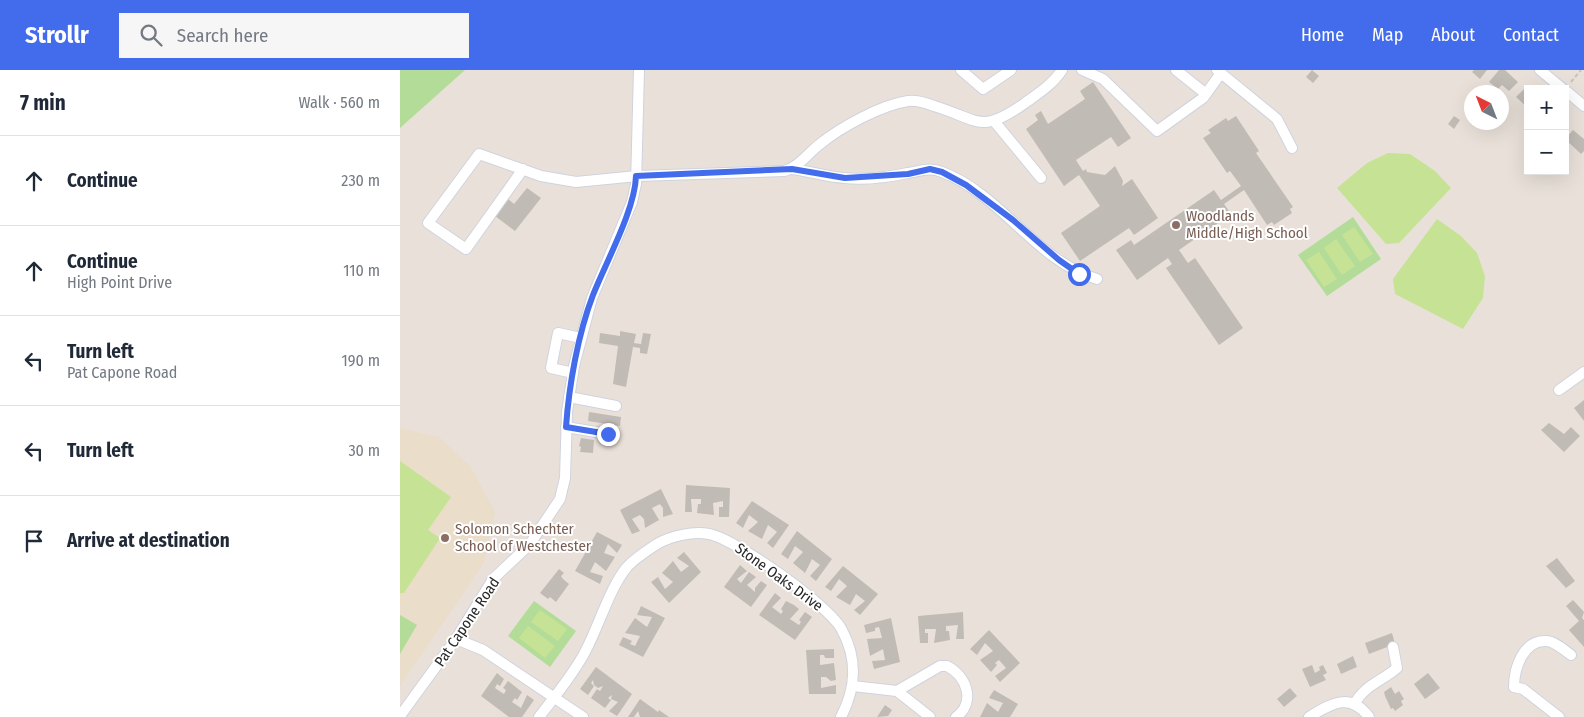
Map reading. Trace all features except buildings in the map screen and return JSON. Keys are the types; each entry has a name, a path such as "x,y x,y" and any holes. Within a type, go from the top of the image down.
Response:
{"street":[{"name":"Pat Capone Road","path":"400,716 456,639 493,579 530,544 555,508 564,478 569,397 581,338 592,298 632,202 636,176 639,70"},
{"path":"962,70 984,89 1011,70"},
{"path":"792,169 820,143 851,124 888,106 909,101 939,107 978,122 994,121 1003,118 1043,90 1062,70"},
{"path":"1082,70 1103,79 1157,131 1206,94 1219,72 1277,119 1292,148"},
{"path":"1176,70 1206,94"},
{"path":"1540,70 1562,85"},
{"path":"1569,91 1584,106"},
{"path":"994,121 1040,178"},
{"path":"522,169 466,249 428,223 479,154 522,169 541,176 576,182 636,176 792,169 845,178 908,174 930,169 942,172 966,185 1059,260 1079,274 1097,279"},
{"path":"573,372 551,368 558,333 581,338"},
{"path":"1559,390 1584,372"},
{"path":"569,397 616,406"},
{"path":"566,427 608,434"},
{"name":"Stone Oaks Drive","path":"540,717 585,653 627,568 658,544 670,538 708,534 723,538 741,548 825,608 842,630 852,657 854,676 850,698 841,717"},
{"path":"456,639 483,650 583,717"},
{"path":"1559,717 1523,688 1514,687 1514,676 1519,660 1531,644 1546,641 1558,645 1571,655"},
{"path":"1355,703 1361,691 1386,678 1397,668 1393,647"},
{"path":"897,691 940,666 947,666 961,679 968,691 967,704 962,713 956,717"},
{"path":"853,686 897,691 930,717"},
{"path":"1309,717 1337,703 1355,703 1369,717"}],"path":[{"path":"1568,85 1581,70"}],"shaded area":[{"name":"Solomon Schechter School of Westchester","path":"400,428 439,437 470,466 495,512 484,563 400,686"}],"green space":[{"path":"400,70 465,70 400,128"},
{"path":"1388,153 1410,154 1435,171 1451,188 1399,243 1386,244 1337,188 1367,163"},
{"path":"1353,217 1381,259 1327,296 1298,255"},
{"path":"1437,219 1461,236 1477,253 1485,276 1483,298 1463,329 1395,294 1393,279"},
{"path":"1354,227 1373,254 1360,262 1342,235"},
{"path":"1336,239 1355,266 1342,275 1324,248"},
{"path":"1319,252 1337,279 1324,287 1306,260"},
{"path":"400,461 451,497 428,530 440,538 404,593 400,593"},
{"path":"534,601 576,631 550,667 508,636"},
{"path":"540,610 567,629 558,641 531,622"},
{"path":"400,615 417,625 400,654"},
{"path":"528,626 555,646 545,658 519,638"}],"place":[{"name":"Woodlands Middle/High School","path":"1176,225"},
{"name":"Solomon Schechter School of Westchester","path":"445,538"}],"route":[{"path":"608,434 566,427 567,412 574,366 592,298 632,202 636,176 784,171 792,169 845,178 908,174 930,169 942,172 966,185 1013,220 1059,260 1079,274"}]}
